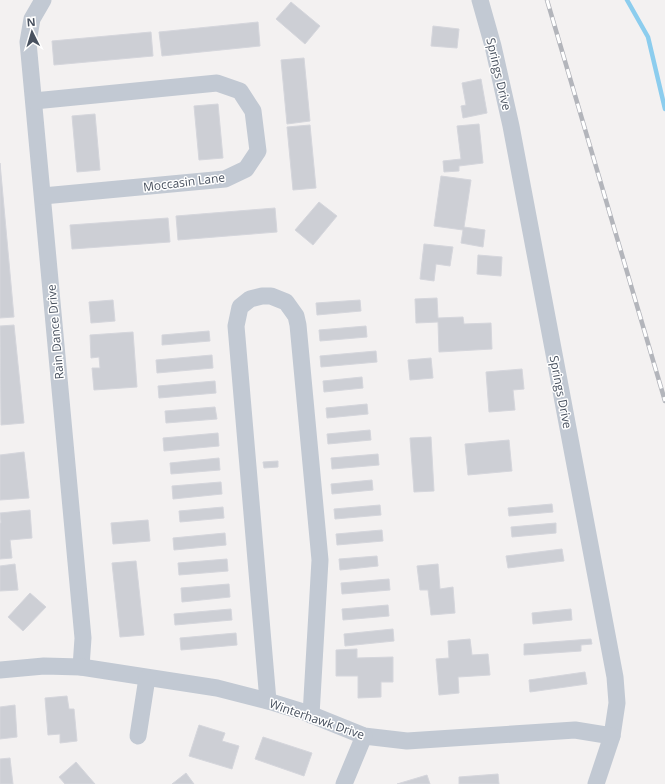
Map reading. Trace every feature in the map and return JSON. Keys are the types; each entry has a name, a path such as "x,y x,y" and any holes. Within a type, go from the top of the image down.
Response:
{"street":[{"name":"Rain Dance Drive","path":"43,0 32,19 28,42 83,638 81,667"},
{"name":"Springs Drive","path":"480,0 493,46 511,126 615,677 617,703 612,736 596,784"},
{"name":"Moccasin Lane","path":"34,101 217,83 240,91 253,111 258,151 246,169 225,179 43,196"},
{"path":"268,701 236,326 240,307 250,299 262,296 270,296 286,302 296,316 298,325 320,560 311,715"},
{"name":"Winterhawk Drive","path":"0,670 44,666 81,667 217,688 268,701 311,715 364,736 407,741 576,730 612,736"},
{"path":"138,736 147,678"},
{"path":"344,784 364,736"}],"building":[{"path":"291,2 320,26 305,44 276,19"},
{"path":"258,22 260,46 162,56 159,32"},
{"path":"433,26 459,29 457,48 431,46"},
{"path":"151,32 153,56 54,65 52,41"},
{"path":"304,58 310,121 287,124 281,60"},
{"path":"481,79 487,113 463,118 461,106 466,105 462,83"},
{"path":"218,104 223,158 199,160 194,106"},
{"path":"95,114 100,170 77,172 72,116"},
{"path":"479,124 483,163 459,166 459,171 444,172 443,161 461,159 457,126"},
{"path":"310,125 316,188 293,190 287,127"},
{"path":"0,163 14,317 0,318"},
{"path":"441,176 471,180 464,227 485,230 483,247 461,243 463,230 434,226"},
{"path":"319,202 337,216 313,245 295,230"},
{"path":"275,208 277,232 178,240 176,216"},
{"path":"168,218 170,242 72,249 70,225"},
{"path":"424,244 453,247 450,266 436,264 434,281 420,279"},
{"path":"478,255 502,257 501,276 477,274"},
{"path":"437,298 438,318 463,317 464,324 491,323 492,349 439,352 438,322 416,323 415,299"},
{"path":"113,300 115,321 91,323 89,302"},
{"path":"360,300 361,311 317,315 316,303"},
{"path":"14,325 24,423 1,425 0,326"},
{"path":"366,326 367,337 320,341 319,330"},
{"path":"209,331 210,341 162,345 162,335"},
{"path":"133,332 137,387 94,390 92,368 100,368 99,357 91,358 90,335"},
{"path":"376,351 377,362 321,367 320,356"},
{"path":"212,355 213,368 157,373 156,360"},
{"path":"431,358 433,378 410,380 408,360"},
{"path":"522,369 524,389 513,390 515,410 489,412 486,372"},
{"path":"362,377 363,388 324,392 323,381"},
{"path":"215,381 216,393 159,398 158,386"},
{"path":"367,404 368,414 327,418 326,408"},
{"path":"215,407 217,419 166,423 165,411"},
{"path":"370,430 371,440 328,444 327,434"},
{"path":"218,433 219,446 164,451 163,438"},
{"path":"431,437 434,491 414,492 410,438"},
{"path":"509,440 512,471 468,475 465,444"},
{"path":"24,452 29,498 0,500 0,455"},
{"path":"378,454 379,465 332,469 331,458"},
{"path":"219,458 220,470 171,474 170,463"},
{"path":"278,461 278,467 264,468 263,462"},
{"path":"372,480 373,490 332,494 331,484"},
{"path":"221,482 222,494 173,499 172,486"},
{"path":"552,504 553,512 509,516 508,508"},
{"path":"380,505 381,515 335,519 334,509"},
{"path":"223,507 224,518 180,522 179,511"},
{"path":"30,510 32,538 10,540 12,558 0,559 0,513"},
{"path":"148,520 150,541 113,544 111,523"},
{"path":"556,523 556,533 512,537 511,527"},
{"path":"382,530 383,541 337,545 336,534"},
{"path":"225,533 226,545 174,550 173,538"},
{"path":"562,549 564,561 508,568 506,556"},
{"path":"377,556 378,566 340,570 339,559"},
{"path":"227,559 228,571 179,575 178,563"},
{"path":"136,561 144,635 120,637 112,563"},
{"path":"15,564 18,590 0,591 0,566"},
{"path":"438,564 440,589 453,587 455,613 431,615 428,590 420,590 417,566"},
{"path":"389,579 390,590 342,594 341,583"},
{"path":"229,584 230,597 182,602 181,588"},
{"path":"30,593 46,607 23,631 8,617"},
{"path":"388,605 389,616 343,620 342,609"},
{"path":"231,609 232,620 175,625 174,614"},
{"path":"571,609 572,620 533,624 532,613"},
{"path":"393,629 394,641 345,646 344,634"},
{"path":"236,633 237,645 181,650 180,638"},
{"path":"470,639 472,655 488,654 490,675 458,677 459,693 439,695 436,659 449,658 448,641"},
{"path":"591,639 592,644 581,645 581,651 524,655 524,644"},
{"path":"357,649 357,658 393,657 393,682 381,682 381,697 358,698 358,676 336,676 336,650"},
{"path":"585,672 587,684 530,692 529,680"},
{"path":"67,696 69,709 74,709 77,741 60,743 60,734 48,735 45,698"},
{"path":"15,705 17,737 0,739 0,707"},
{"path":"199,725 225,733 222,741 239,746 232,769 189,756"},
{"path":"263,737 312,753 304,776 255,759"},
{"path":"10,758 13,784 0,784 0,759"},
{"path":"76,762 95,784 65,784 59,777"},
{"path":"186,773 194,784 172,784"},
{"path":"498,774 499,784 459,784 459,777"},
{"path":"427,775 430,784 397,784"}],"waterway":[{"path":"627,0 648,37 665,109"}],"railway":[{"path":"547,0 665,401"}]}
